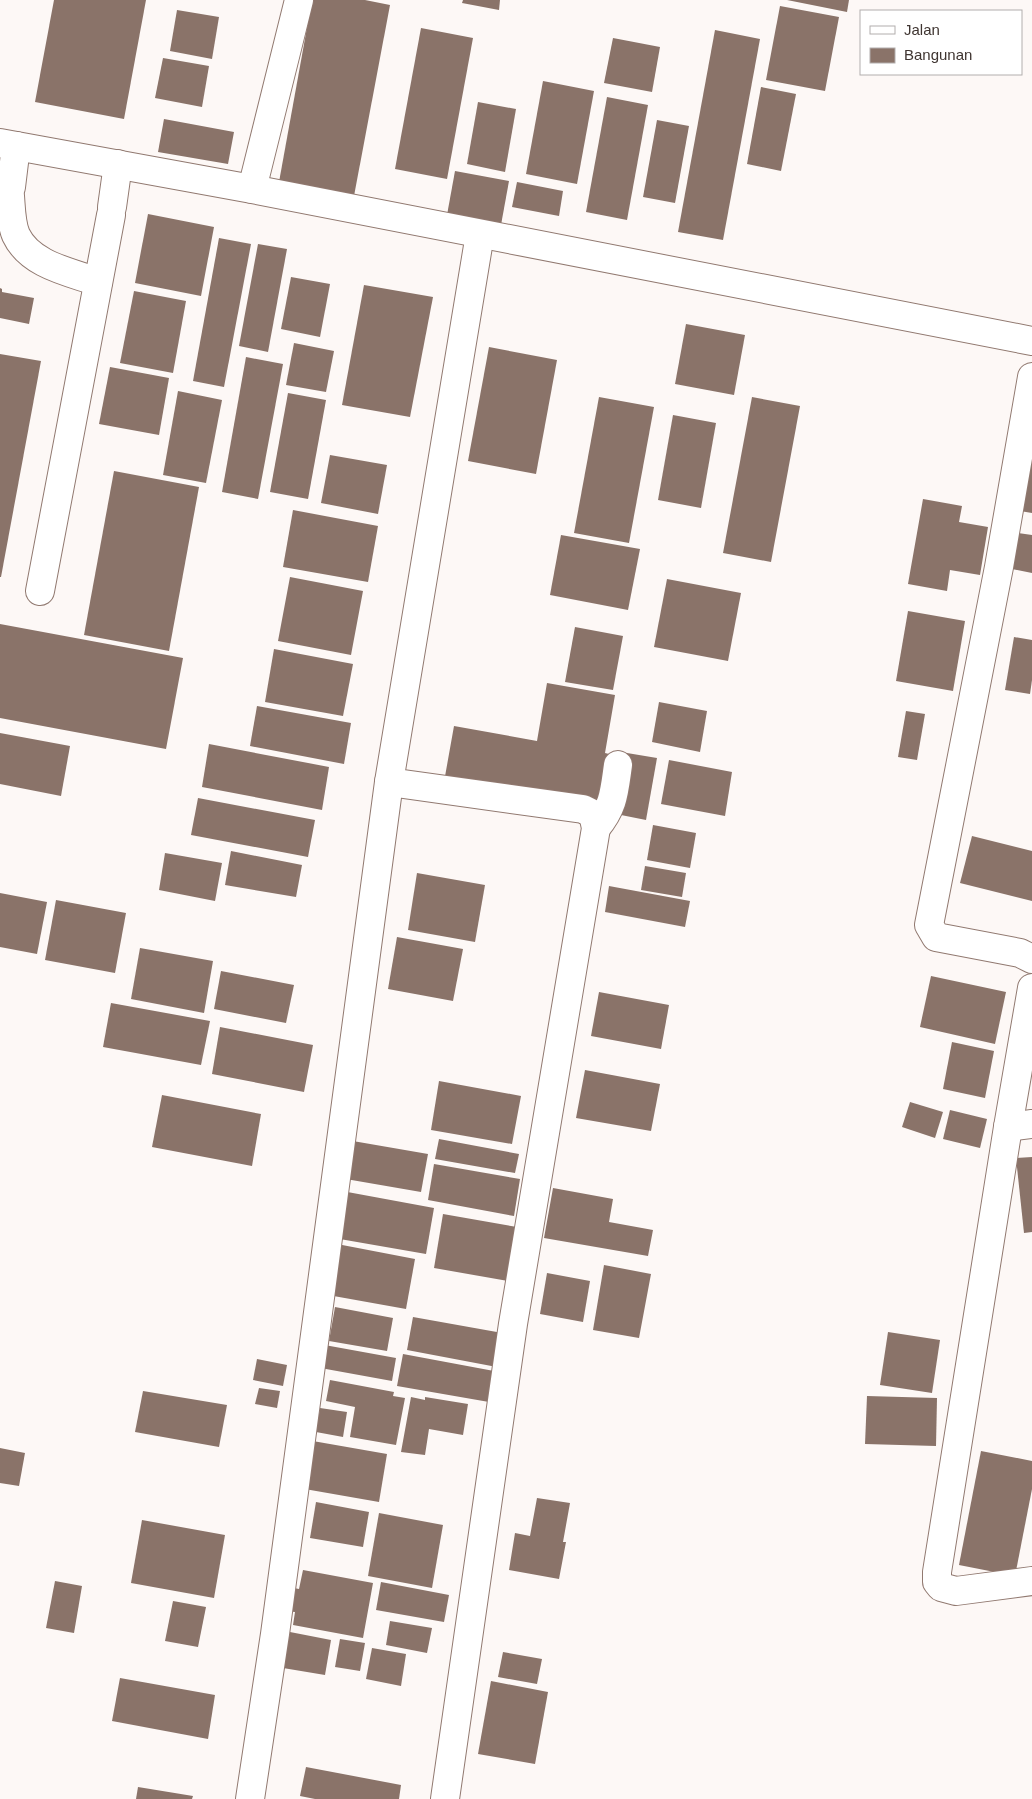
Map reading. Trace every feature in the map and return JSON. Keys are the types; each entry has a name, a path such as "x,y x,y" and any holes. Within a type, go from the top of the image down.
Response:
{"street":[{"path":"252,189 299,0"},
{"path":"98,282 50,266 26,250 15,234 10,192 8,144 252,189 1032,341"},
{"path":"40,591 111,211 118,164"},
{"path":"250,1799 275,1634 389,782 480,234"},
{"path":"1032,377 999,567 929,925 936,936 1020,953 1032,959"},
{"path":"596,828 607,814 613,799 618,765"},
{"path":"389,782 588,810 593,814 596,828 514,1324 445,1799"},
{"path":"1032,988 1020,1126 937,1582 941,1587 956,1591 1032,1581"}],"building":[{"path":"54,0 146,0 124,119 35,102"},
{"path":"312,0 365,0 390,5 354,196 279,182"},
{"path":"463,0 500,0 499,10 462,3"},
{"path":"787,0 849,0 847,12"},
{"path":"780,6 839,17 825,91 766,80"},
{"path":"177,10 219,17 212,59 170,51"},
{"path":"421,28 473,38 447,179 395,169"},
{"path":"715,30 760,39 723,240 678,232"},
{"path":"613,38 660,47 652,92 604,83"},
{"path":"163,58 209,66 202,107 155,98"},
{"path":"543,81 594,91 577,184 526,174"},
{"path":"761,87 796,94 781,171 747,164"},
{"path":"607,97 648,105 627,220 586,212"},
{"path":"478,102 516,109 505,172 467,164"},
{"path":"164,119 234,132 228,164 158,152"},
{"path":"657,120 689,126 675,203 643,197"},
{"path":"455,171 509,181 501,225 447,215"},
{"path":"517,182 563,191 559,216 512,207"},
{"path":"148,214 214,227 201,296 135,283"},
{"path":"219,238 251,244 224,387 193,381"},
{"path":"258,244 287,249 268,352 239,346"},
{"path":"291,277 330,284 320,337 281,329"},
{"path":"364,285 433,297 410,417 342,405"},
{"path":"0,288 2,292 34,298 29,324 0,318"},
{"path":"134,291 186,301 173,373 120,363"},
{"path":"686,324 745,335 734,395 675,384"},
{"path":"294,343 334,351 326,392 286,385"},
{"path":"489,347 557,360 536,474 468,461"},
{"path":"0,354 41,361 1,577 0,577"},
{"path":"246,357 283,364 258,499 222,492"},
{"path":"110,367 169,378 159,435 99,424"},
{"path":"178,391 222,400 206,483 163,475"},
{"path":"288,393 326,400 308,499 270,492"},
{"path":"599,397 654,407 629,543 574,533"},
{"path":"752,397 800,406 771,562 723,553"},
{"path":"673,415 716,423 701,508 658,500"},
{"path":"1032,447 1032,513 1020,511"},
{"path":"330,455 387,465 378,514 321,503"},
{"path":"114,471 199,487 169,651 84,635"},
{"path":"923,499 962,506 959,522 988,527 980,575 950,570 947,591 908,584"},
{"path":"293,510 378,526 368,582 283,567"},
{"path":"1018,533 1032,535 1032,573 1012,569"},
{"path":"561,535 640,549 628,610 550,595"},
{"path":"290,577 363,591 351,655 278,641"},
{"path":"667,579 741,593 728,661 654,647"},
{"path":"908,611 965,621 953,691 896,681"},
{"path":"0,624 183,658 166,749 0,718"},
{"path":"575,627 623,636 613,690 565,682"},
{"path":"1014,637 1032,640 1030,694 1005,690"},
{"path":"274,649 353,664 343,716 265,702"},
{"path":"547,683 615,695 605,753 613,755 603,810 444,782 454,726 537,741"},
{"path":"659,702 707,711 700,752 652,742"},
{"path":"257,706 351,723 344,764 250,746"},
{"path":"906,711 925,714 917,760 898,757"},
{"path":"0,733 70,746 61,796 0,784"},
{"path":"209,744 329,767 322,810 202,787"},
{"path":"627,753 657,758 646,820 616,814"},
{"path":"669,760 732,772 725,816 661,804"},
{"path":"198,798 315,820 308,857 191,835"},
{"path":"653,825 696,833 690,868 647,860"},
{"path":"972,836 1032,851 1032,901 960,883"},
{"path":"231,851 302,865 296,897 225,885"},
{"path":"165,853 222,863 215,901 159,890"},
{"path":"645,866 686,873 682,897 641,890"},
{"path":"417,873 485,885 475,942 408,930"},
{"path":"609,886 690,901 685,927 605,912"},
{"path":"0,893 47,902 37,954 0,947"},
{"path":"56,900 126,913 115,973 45,960"},
{"path":"397,937 463,949 453,1001 388,989"},
{"path":"140,948 213,961 204,1013 131,999"},
{"path":"221,971 294,985 286,1023 214,1009"},
{"path":"931,976 1006,992 995,1044 920,1027"},
{"path":"599,992 669,1005 661,1049 591,1036"},
{"path":"111,1003 210,1021 201,1065 103,1047"},
{"path":"220,1027 313,1045 304,1092 212,1074"},
{"path":"952,1042 994,1051 985,1098 943,1089"},
{"path":"585,1070 660,1084 651,1131 576,1118"},
{"path":"439,1081 521,1096 512,1144 431,1130"},
{"path":"162,1095 261,1114 252,1166 152,1147"},
{"path":"910,1102 943,1112 935,1138 902,1127"},
{"path":"950,1110 987,1119 980,1148 943,1139"},
{"path":"439,1139 519,1154 515,1173 435,1159"},
{"path":"347,1140 428,1154 421,1192 340,1178"},
{"path":"1032,1157 1032,1232 1024,1233 1016,1158"},
{"path":"434,1164 520,1179 514,1216 428,1200"},
{"path":"553,1188 613,1199 609,1222 653,1230 648,1256 544,1238"},
{"path":"342,1191 434,1208 426,1254 334,1238"},
{"path":"443,1214 517,1227 508,1281 434,1268"},
{"path":"337,1244 415,1259 406,1309 328,1295"},
{"path":"604,1265 651,1274 639,1338 593,1330"},
{"path":"547,1273 590,1281 583,1322 540,1314"},
{"path":"335,1307 393,1318 387,1351 329,1341"},
{"path":"413,1317 508,1334 502,1368 407,1350"},
{"path":"888,1332 940,1340 932,1393 880,1385"},
{"path":"319,1344 396,1358 392,1381 315,1367"},
{"path":"403,1354 494,1371 489,1402 397,1386"},
{"path":"257,1359 287,1365 283,1386 253,1380"},
{"path":"330,1380 394,1392 393,1396 405,1398 396,1445 350,1437 355,1407 326,1401"},
{"path":"259,1388 280,1391 277,1408 255,1404"},
{"path":"143,1391 227,1405 219,1447 135,1432"},
{"path":"867,1396 937,1398 936,1446 865,1444"},
{"path":"411,1397 425,1400 425,1397 468,1404 463,1435 429,1429 425,1455 401,1452"},
{"path":"320,1408 347,1412 343,1437 316,1432"},
{"path":"307,1440 387,1454 379,1502 299,1488"},
{"path":"0,1448 25,1453 19,1486 0,1483"},
{"path":"981,1451 1032,1461 1032,1489 1015,1576 959,1565"},
{"path":"537,1498 570,1503 563,1542 566,1542 559,1579 509,1570 515,1533 530,1536"},
{"path":"316,1502 369,1512 363,1547 310,1538"},
{"path":"379,1513 443,1525 432,1588 368,1576"},
{"path":"142,1520 225,1535 214,1598 131,1583"},
{"path":"303,1570 373,1583 363,1638 293,1625 295,1612 285,1611 289,1587 299,1589"},
{"path":"55,1581 82,1586 74,1633 46,1628"},
{"path":"381,1582 449,1595 444,1622 376,1610"},
{"path":"173,1601 206,1607 198,1647 165,1641"},
{"path":"390,1621 432,1628 427,1653 386,1645"},
{"path":"290,1632 331,1640 325,1675 283,1668"},
{"path":"340,1639 365,1643 360,1671 335,1667"},
{"path":"372,1648 406,1654 401,1686 366,1679"},
{"path":"503,1652 542,1659 537,1684 498,1677"},
{"path":"120,1678 215,1695 208,1739 112,1721"},
{"path":"491,1681 548,1692 535,1764 478,1754"},
{"path":"306,1767 401,1785 399,1799 315,1799 300,1796"},
{"path":"138,1787 193,1796 192,1799 136,1799"}]}
